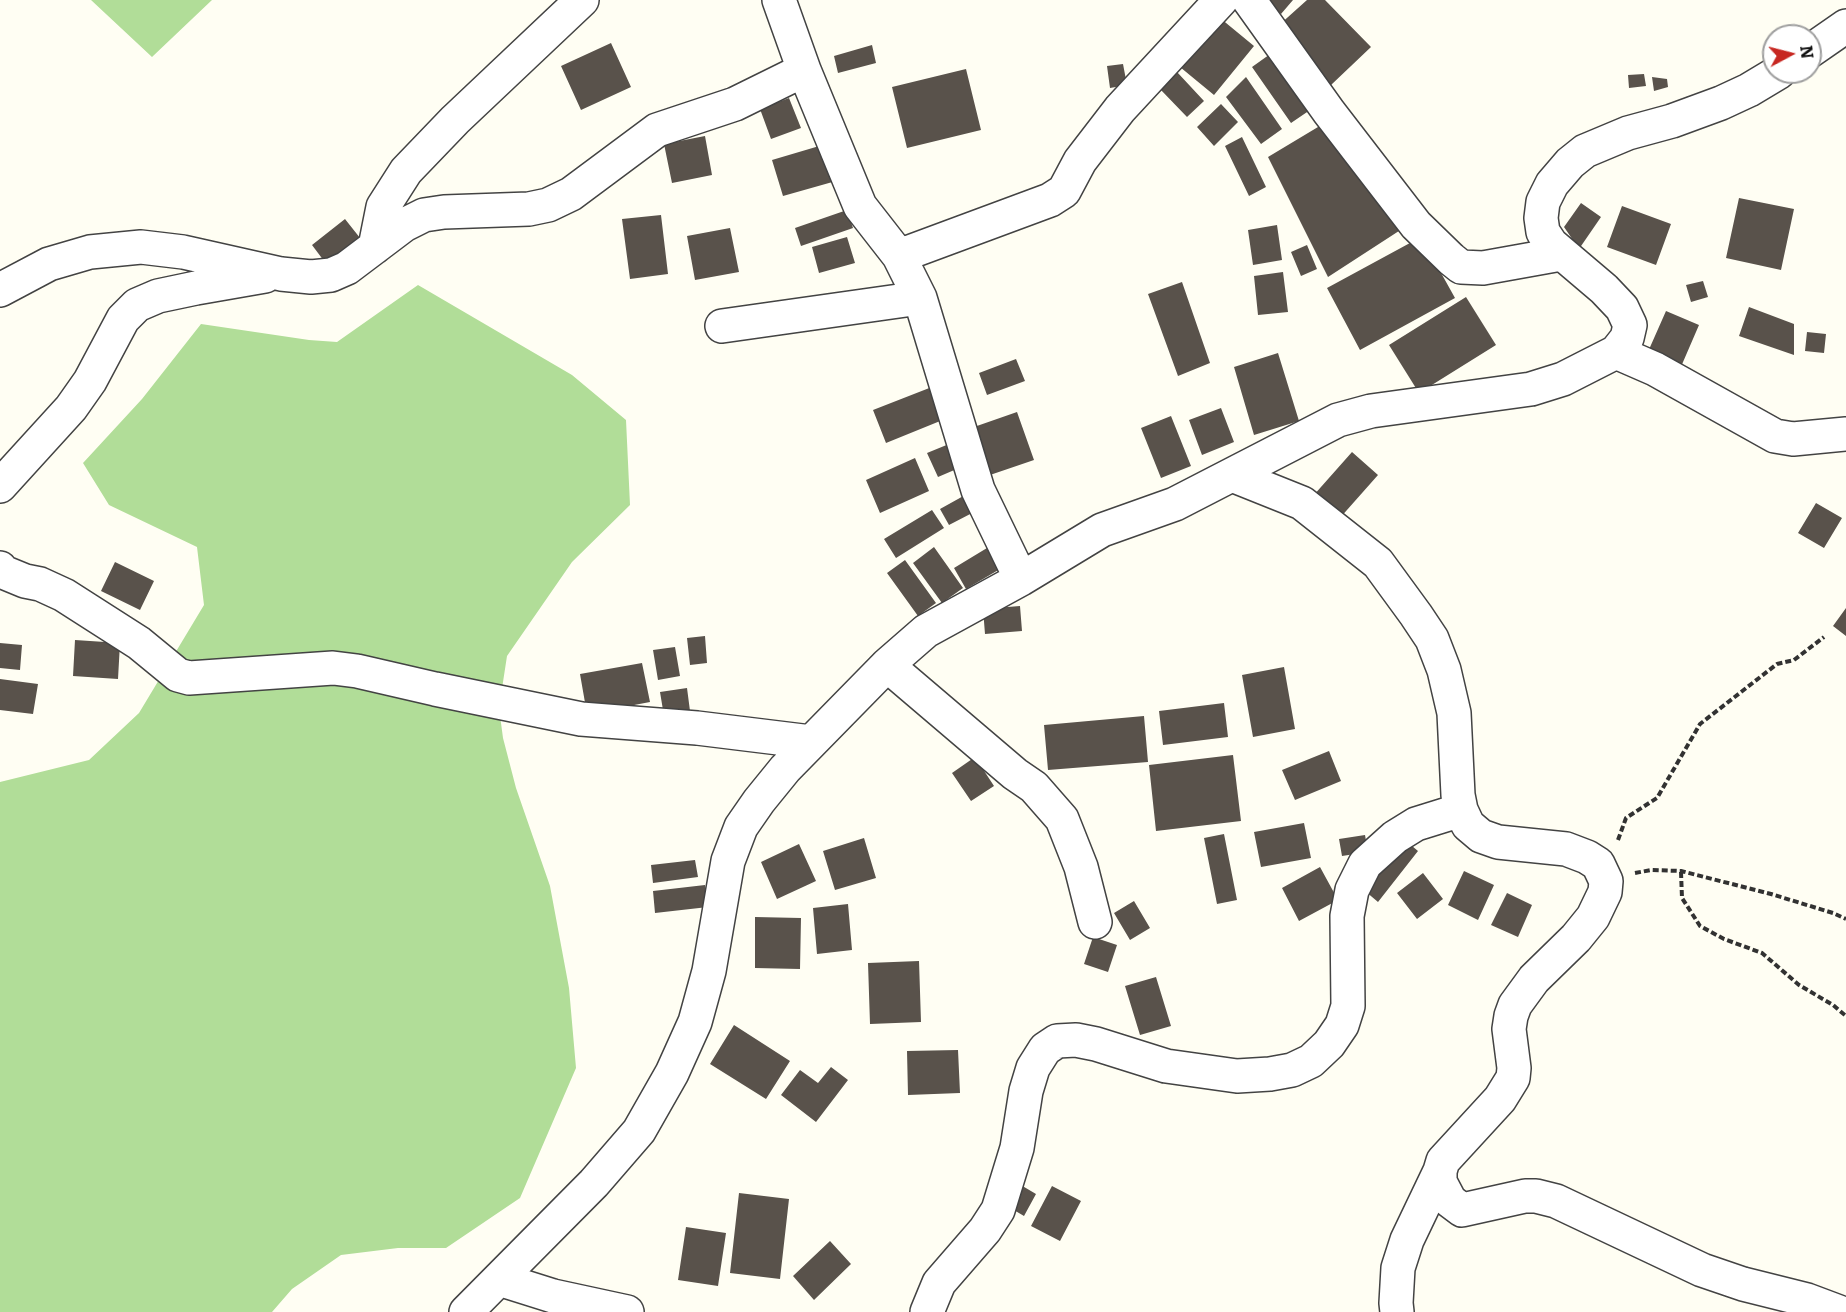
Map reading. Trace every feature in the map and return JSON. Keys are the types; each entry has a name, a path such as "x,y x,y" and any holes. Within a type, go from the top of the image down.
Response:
{"street":[{"path":"375,247 384,207 406,171 455,120 582,0"},
{"path":"779,0 804,70 860,206 898,256 920,298 978,489 1021,579"},
{"path":"898,256 1050,200 1064,191 1080,161 1120,108 1221,0"},
{"path":"1249,0 1329,112 1416,225 1451,259 1461,267 1484,268 1561,254"},
{"path":"1822,43 1846,26"},
{"path":"0,290 49,264 90,252 141,247 183,252 281,274 311,277 331,275 347,268 404,225 424,215 444,212 529,209 548,205 572,194 657,130 735,104 804,70"},
{"path":"466,1312 594,1183 639,1131 672,1073 695,1022 709,971 728,861 741,827 759,801 811,742 887,665 926,631 1102,531 1175,504 1301,437 1338,420 1381,409 1531,389 1563,379 1616,352 1627,338 1630,326 1622,308 1604,289 1561,254 1543,232 1541,219 1543,202 1552,184 1570,163 1585,151 1628,133 1672,121 1721,103 1762,82"},
{"path":"0,486 71,408 90,381 123,319 137,305 158,296 281,274"},
{"path":"722,326 920,298"},
{"path":"1616,352 1676,379 1774,436 1793,439 1846,434"},
{"path":"1232,475 1302,503 1378,563 1416,615 1432,639 1444,670 1454,713 1456,772 1461,810 1468,825 1481,836 1498,842 1566,849 1587,856 1598,864 1606,880 1605,892 1593,917 1576,938 1534,979 1515,1005 1509,1029 1514,1068 1513,1078 1508,1088 1448,1153 1407,1240 1398,1268 1397,1312"},
{"path":"0,568 3,573 40,584 64,595 139,643 178,675 189,678 333,668 357,671 435,690 581,719 697,728 811,742"},
{"path":"887,665 1015,774 1034,787 1062,819 1081,867 1095,922"},
{"path":"927,1312 939,1283 985,1230 998,1210 1017,1148 1026,1090 1033,1068 1045,1049 1057,1041 1076,1040 1166,1066 1237,1076 1292,1070 1311,1061 1329,1044 1342,1025 1348,1006 1347,916 1352,890 1365,864 1395,837 1416,824 1461,810"},
{"path":"1440,1171 1440,1182 1444,1191 1455,1206 1462,1210 1525,1196 1556,1201 1702,1270 1743,1284 1807,1300 1839,1312"},
{"path":"499,1279 553,1296 627,1312"}],"path":[{"path":"1617,842 1626,818 1657,798 1700,724 1777,664 1794,660 1824,638"},
{"path":"1606,880 1651,870 1681,871 1771,894 1846,919"},
{"path":"1681,871 1682,898 1700,926 1724,939 1762,953 1799,985 1833,1005 1846,1016"}],"green space":[{"path":"91,0 212,0 152,57"},
{"path":"418,285 572,375 626,420 630,505 572,562 507,656 499,708 503,738 516,788 550,886 569,988 576,1068 520,1198 446,1248 398,1248 341,1255 292,1289 272,1312 0,1312 0,782 89,760 139,713 204,605 197,547 109,505 83,463 142,399 201,324 337,342"}],"building":[{"path":"1265,0 1293,0 1281,14"},
{"path":"1307,0 1325,0 1371,47 1331,85 1278,26"},
{"path":"1220,18 1254,46 1214,95 1180,67"},
{"path":"611,43 631,87 581,110 561,66"},
{"path":"872,45 876,63 838,73 834,56"},
{"path":"1273,52 1313,108 1291,123 1252,67"},
{"path":"1123,64 1127,85 1110,88 1107,66"},
{"path":"966,69 981,130 907,148 892,87"},
{"path":"1177,72 1204,101 1187,117 1160,89"},
{"path":"1644,74 1646,86 1629,88 1628,75"},
{"path":"1246,77 1282,129 1261,144 1226,97"},
{"path":"1652,77 1667,79 1668,87 1654,91"},
{"path":"789,98 801,128 771,139 760,109"},
{"path":"1221,104 1238,122 1214,146 1197,127"},
{"path":"1323,124 1402,229 1328,277 1268,157"},
{"path":"705,136 712,175 672,183 664,144"},
{"path":"1242,137 1266,187 1249,196 1225,146"},
{"path":"826,144 836,181 783,196 772,160"},
{"path":"1739,198 1794,209 1781,270 1726,258"},
{"path":"1581,203 1601,217 1579,249 1564,227"},
{"path":"1622,206 1671,224 1656,265 1607,247"},
{"path":"847,210 853,228 801,246 795,228"},
{"path":"661,215 668,274 630,279 622,219"},
{"path":"345,219 364,243 330,269 312,245"},
{"path":"1277,225 1282,260 1253,265 1248,230"},
{"path":"730,228 739,272 695,280 687,236"},
{"path":"847,237 855,263 819,273 812,247"},
{"path":"1421,237 1455,298 1360,350 1327,288"},
{"path":"1307,245 1317,269 1301,276 1291,252"},
{"path":"1283,272 1288,312 1258,315 1254,276"},
{"path":"1703,281 1708,297 1691,302 1686,285"},
{"path":"1182,282 1210,363 1178,376 1148,294"},
{"path":"1466,297 1496,345 1419,393 1389,345"},
{"path":"1749,307 1794,324 1794,355 1739,336"},
{"path":"1666,311 1699,325 1680,369 1647,354"},
{"path":"1807,332 1826,334 1824,353 1805,351"},
{"path":"1278,353 1299,421 1254,435 1234,367"},
{"path":"1016,359 1025,381 987,395 979,373"},
{"path":"937,385 950,417 886,443 873,410"},
{"path":"1221,408 1234,442 1202,455 1189,420"},
{"path":"1017,412 1034,460 990,475 974,427"},
{"path":"1171,416 1191,466 1161,478 1141,428"},
{"path":"949,444 959,468 938,477 927,453"},
{"path":"1352,452 1378,475 1339,519 1313,496"},
{"path":"915,458 929,491 880,513 866,480"},
{"path":"967,494 976,511 949,525 940,509"},
{"path":"1816,503 1842,518 1824,548 1798,533"},
{"path":"932,510 944,528 896,558 884,539"},
{"path":"934,547 963,588 942,603 913,563"},
{"path":"987,548 1000,569 966,589 954,568"},
{"path":"905,560 936,603 918,616 887,573"},
{"path":"115,562 154,581 140,610 101,591"},
{"path":"1020,606 1022,631 985,634 983,609"},
{"path":"1846,608 1846,636 1833,626"},
{"path":"705,636 707,663 690,665 687,638"},
{"path":"75,640 120,643 118,679 73,676"},
{"path":"0,643 22,645 20,670 0,668"},
{"path":"675,647 680,676 658,680 653,650"},
{"path":"642,663 650,702 587,714 580,674"},
{"path":"1284,667 1295,729 1253,737 1242,675"},
{"path":"0,679 38,684 33,714 0,710"},
{"path":"687,688 690,711 664,716 660,692"},
{"path":"1224,703 1228,737 1163,745 1159,711"},
{"path":"1144,716 1148,762 1048,770 1044,725"},
{"path":"1329,751 1341,781 1295,800 1282,770"},
{"path":"1233,755 1241,821 1156,831 1149,765"},
{"path":"975,757 994,786 971,801 952,773"},
{"path":"1304,823 1311,858 1261,867 1254,832"},
{"path":"1224,834 1237,900 1217,904 1204,838"},
{"path":"1365,835 1368,852 1342,856 1339,839"},
{"path":"864,838 876,878 835,890 823,851"},
{"path":"1406,841 1418,851 1378,902 1365,891"},
{"path":"799,844 816,881 777,899 761,862"},
{"path":"695,860 698,877 653,883 651,865"},
{"path":"1320,867 1338,900 1299,921 1282,888"},
{"path":"1464,871 1494,885 1478,920 1448,905"},
{"path":"1423,873 1443,899 1417,919 1397,893"},
{"path":"705,885 708,907 655,913 653,891"},
{"path":"1507,893 1532,905 1518,937 1491,925"},
{"path":"1134,901 1150,928 1130,940 1114,913"},
{"path":"848,904 852,950 817,954 813,908"},
{"path":"755,917 801,918 800,969 755,968"},
{"path":"1093,937 1117,945 1108,972 1084,964"},
{"path":"919,961 921,1022 870,1024 868,963"},
{"path":"1156,977 1171,1026 1140,1035 1125,986"},
{"path":"734,1025 790,1061 766,1099 710,1064"},
{"path":"958,1050 960,1093 908,1095 907,1051"},
{"path":"831,1067 848,1080 816,1122 781,1095 800,1070 818,1083"},
{"path":"1014,1181 1036,1194 1024,1216 1002,1203"},
{"path":"1052,1186 1081,1201 1060,1241 1031,1226"},
{"path":"739,1193 789,1199 780,1279 730,1273"},
{"path":"686,1227 726,1233 718,1286 678,1280"},
{"path":"830,1241 851,1264 814,1300 793,1276"}]}
